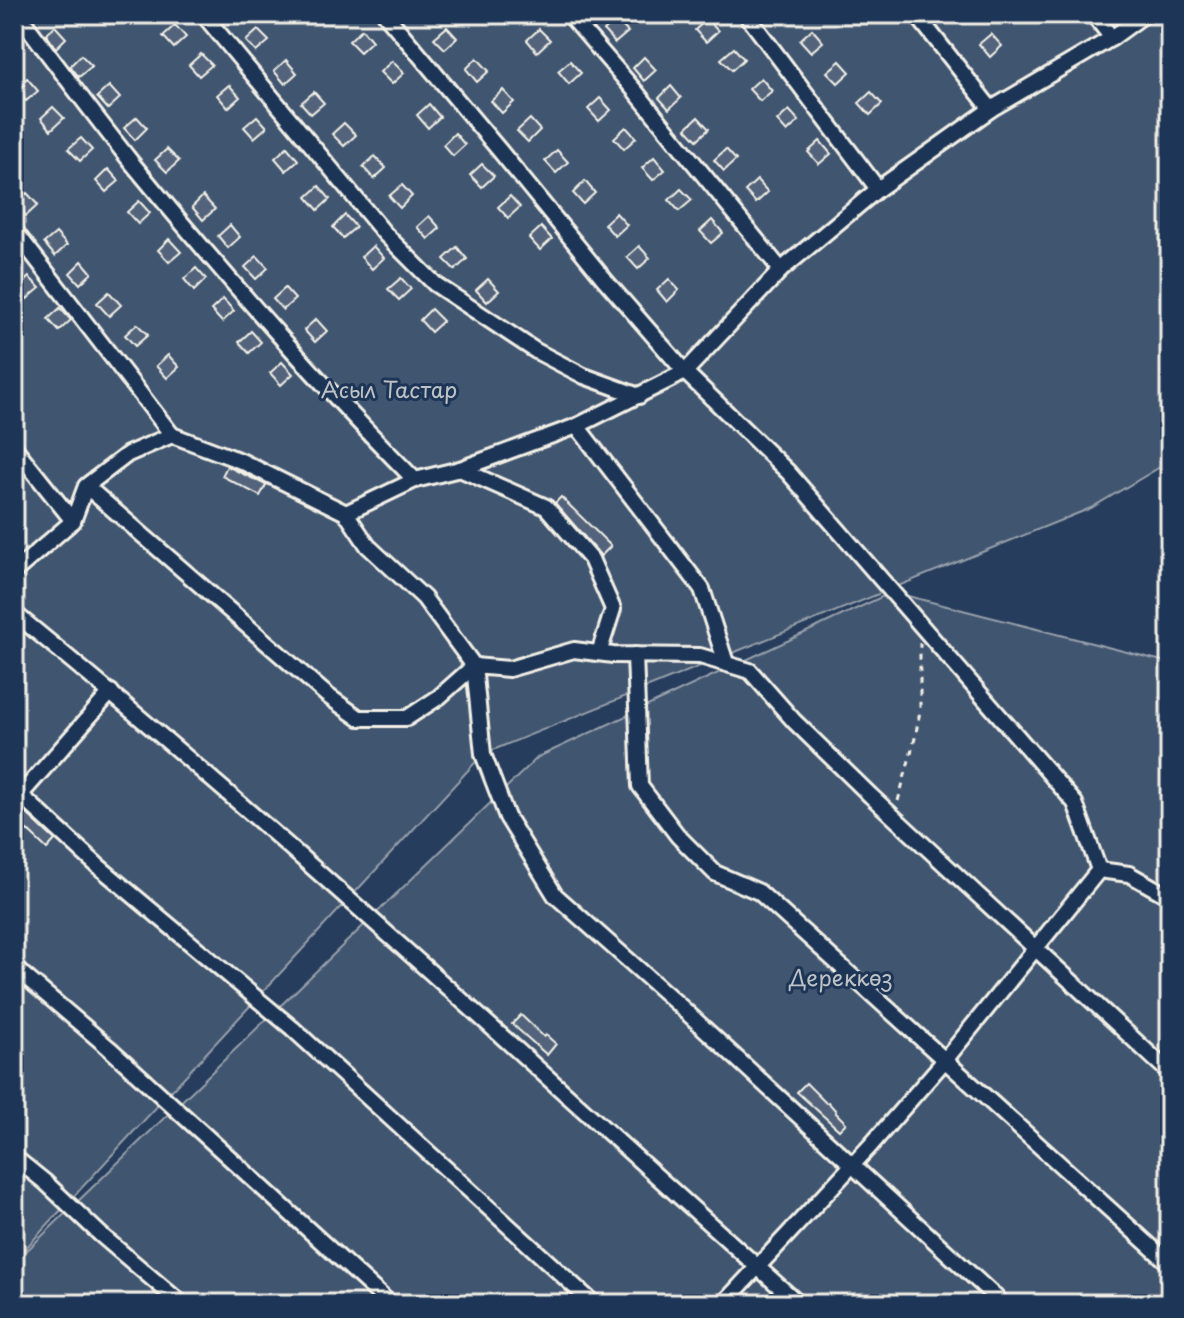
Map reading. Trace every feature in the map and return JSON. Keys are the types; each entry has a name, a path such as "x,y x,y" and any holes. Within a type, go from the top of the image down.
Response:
{"street":[{"path":"18,14 131,162 267,323 415,480"},
{"path":"203,14 385,234 435,284 536,351 584,376 639,396"},
{"path":"385,14 685,372 788,472 1075,803 1099,870"},
{"path":"569,14 781,270"},
{"path":"746,14 878,189"},
{"path":"916,14 991,109"},
{"path":"1093,14 1112,38"},
{"path":"346,513 415,480 460,469 577,426 685,372 781,270 878,189 991,109 1112,38 1145,14"},
{"path":"14,230 172,435 241,461 346,513 368,546 424,598 474,666 483,754 507,817 555,895 1003,1304"},
{"path":"577,426 702,589 726,663"},
{"path":"14,572 73,521 86,486 128,454 172,435"},
{"path":"14,447 73,521"},
{"path":"460,469 546,507 591,559 613,609 599,653"},
{"path":"86,486 328,696 359,718 407,718 439,697 474,666 509,669 574,650 700,656 750,671 794,721 893,816 1170,1073"},
{"path":"14,613 111,692 322,875 799,1304"},
{"path":"635,655 640,786 678,836 715,873 759,892 1170,1264"},
{"path":"111,692 16,795 292,1028 594,1304"},
{"path":"1099,870 1129,874 1170,897"},
{"path":"723,1304 852,1166 945,1060 1099,870"},
{"path":"14,967 109,1048 390,1304"},
{"path":"14,1157 182,1304"}],"path":[{"path":"893,816 920,711 921,625"}],"green space":[{"name":"Асыл Тастар","path":"14,14 1170,14 1170,461 1091,508 483,754 14,1261"},
{"name":"Дереккөз","path":"892,592 1170,663 1170,1304 14,1304 14,1263 538,757"}],"building":[{"path":"707,19 718,31 706,42 695,30"},
{"path":"616,20 628,32 615,43 604,31"},
{"path":"175,25 186,37 174,48 163,36"},
{"path":"55,26 66,38 56,48 46,34"},
{"path":"447,27 457,38 445,49 434,38"},
{"path":"362,29 372,41 360,52 349,41"},
{"path":"539,29 550,40 537,52 527,40"},
{"path":"812,29 823,42 811,52 800,40"},
{"path":"258,30 269,41 256,52 246,41"},
{"path":"991,34 1002,46 990,57 979,44"},
{"path":"734,48 744,59 732,70 721,59"},
{"path":"201,54 212,65 199,76 189,65"},
{"path":"81,55 92,66 79,77 70,66"},
{"path":"644,57 656,70 644,81 633,68"},
{"path":"477,58 489,71 477,82 466,69"},
{"path":"286,60 297,73 285,84 274,71"},
{"path":"392,61 404,73 392,84 380,72"},
{"path":"570,61 581,73 569,84 558,71"},
{"path":"840,61 850,72 838,83 827,72"},
{"path":"27,78 38,91 26,101 15,89"},
{"path":"761,78 772,91 760,101 749,89"},
{"path":"229,85 240,97 228,108 217,95"},
{"path":"109,86 120,98 108,109 97,97"},
{"path":"671,86 681,98 669,109 659,98"},
{"path":"503,90 514,102 502,113 491,101"},
{"path":"314,92 324,103 311,114 301,103"},
{"path":"871,92 882,104 870,115 859,103"},
{"path":"600,98 611,110 599,121 588,109"},
{"path":"429,104 440,117 428,128 417,115"},
{"path":"53,107 64,118 51,130 41,118"},
{"path":"789,110 799,121 787,132 777,121"},
{"path":"257,116 267,127 254,138 244,127"},
{"path":"137,117 147,128 135,140 124,128"},
{"path":"698,117 709,129 697,140 686,128"},
{"path":"530,119 540,130 528,142 517,131"},
{"path":"344,123 356,135 344,146 332,134"},
{"path":"626,127 636,138 624,149 614,138"},
{"path":"455,133 465,145 453,156 443,145"},
{"path":"81,138 92,150 80,161 68,149"},
{"path":"820,141 831,154 819,164 808,152"},
{"path":"287,147 298,160 286,171 275,158"},
{"path":"167,149 179,161 167,172 155,160"},
{"path":"726,149 736,160 724,171 714,160"},
{"path":"557,150 568,162 556,173 545,161"},
{"path":"375,156 386,168 374,179 363,167"},
{"path":"654,157 665,170 653,180 642,168"},
{"path":"482,164 494,176 482,187 470,175"},
{"path":"108,169 119,181 106,192 96,181"},
{"path":"757,180 768,192 756,203 745,191"},
{"path":"585,181 595,193 583,204 573,193"},
{"path":"402,185 412,196 400,208 389,196"},
{"path":"319,186 330,199 318,210 307,197"},
{"path":"681,189 692,200 679,211 669,200"},
{"path":"27,193 38,205 26,216 15,204"},
{"path":"203,196 215,209 203,220 192,207"},
{"path":"510,196 520,207 508,218 498,207"},
{"path":"139,201 150,213 138,224 127,212"},
{"path":"616,213 627,225 615,236 604,224"},
{"path":"345,215 356,227 343,238 333,227"},
{"path":"429,216 440,228 428,239 417,227"},
{"path":"712,220 723,233 711,243 700,231"},
{"path":"230,225 240,237 228,248 218,236"},
{"path":"541,227 552,239 540,250 529,238"},
{"path":"56,233 67,245 55,256 44,243"},
{"path":"169,239 181,252 169,262 158,250"},
{"path":"373,246 384,258 372,269 361,257"},
{"path":"639,246 650,258 638,269 627,257"},
{"path":"457,247 467,259 455,270 444,259"},
{"path":"257,256 268,268 256,279 245,267"},
{"path":"82,261 92,273 80,284 70,273"},
{"path":"196,268 206,279 194,291 184,279"},
{"path":"29,277 40,288 27,299 17,288"},
{"path":"401,278 411,289 399,300 388,289"},
{"path":"488,279 499,291 487,302 476,290"},
{"path":"669,279 679,290 667,302 657,290"},
{"path":"285,288 295,299 283,310 273,299"},
{"path":"109,292 121,305 109,316 97,303"},
{"path":"223,299 234,311 222,322 211,310"},
{"path":"60,308 71,320 59,331 48,319"},
{"path":"431,309 443,321 431,332 420,320"},
{"path":"316,319 327,331 315,342 304,330"},
{"path":"137,324 148,335 135,346 125,335"},
{"path":"251,331 261,342 249,353 239,342"},
{"path":"168,355 179,367 167,378 156,366"},
{"path":"282,362 293,374 281,385 270,373"},
{"path":"227,466 266,485 260,496 222,476"},
{"path":"561,497 611,546 601,556 555,503"},
{"path":"25,812 55,840 47,849 16,821"},
{"path":"521,1015 556,1044 547,1055 512,1024"},
{"path":"806,1083 846,1123 839,1130 797,1092"}]}
